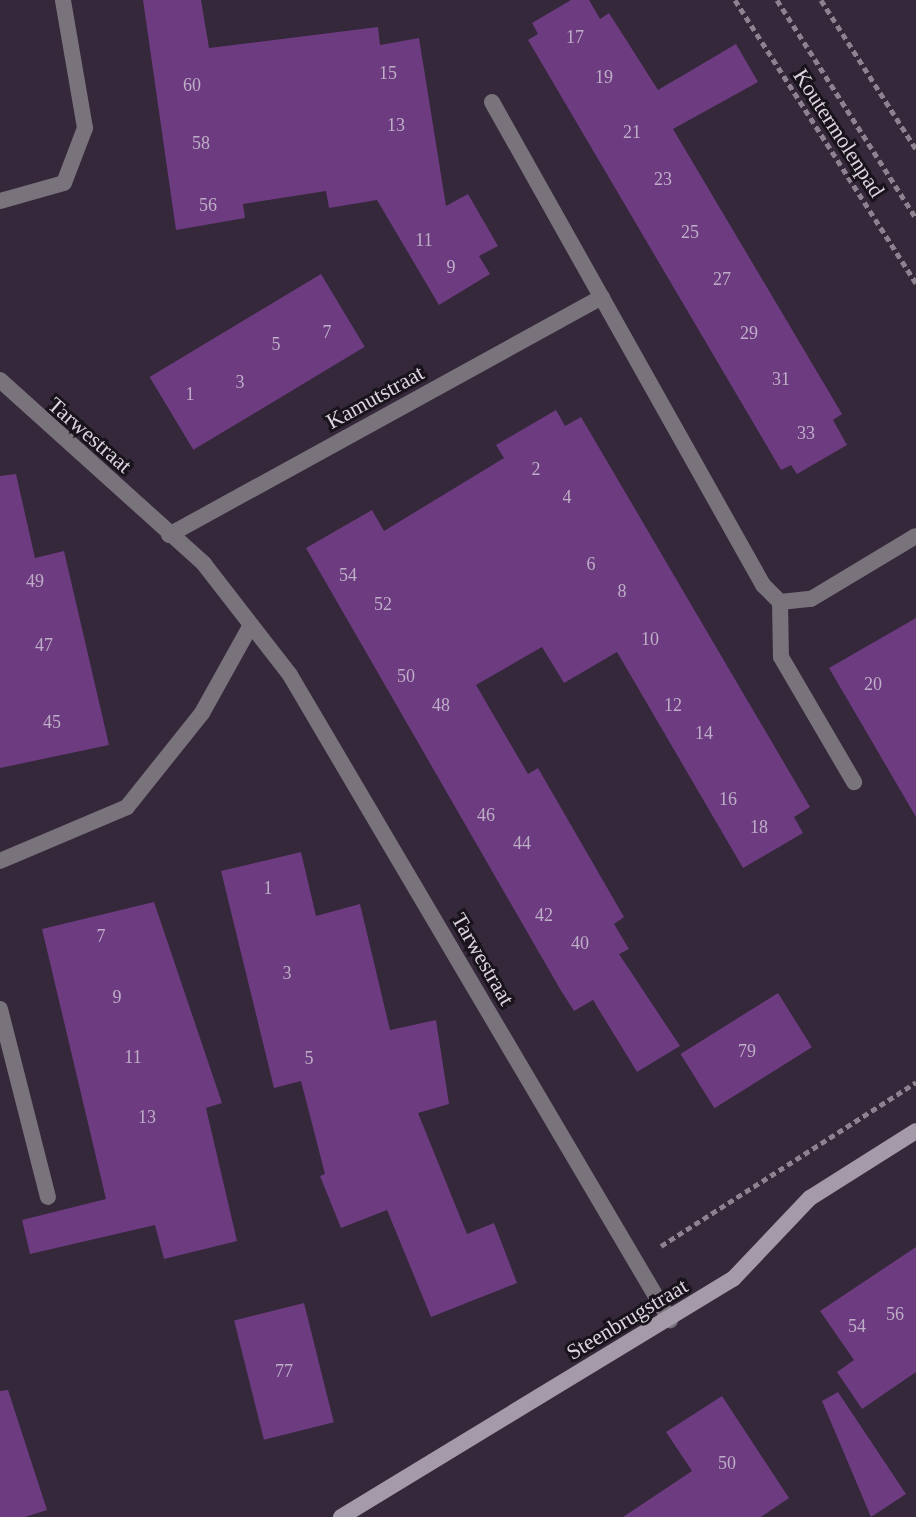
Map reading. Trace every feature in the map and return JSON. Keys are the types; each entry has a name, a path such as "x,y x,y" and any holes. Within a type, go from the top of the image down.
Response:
{"street":[{"path":"0,201 64,183 85,128 63,0"},
{"path":"492,102 763,585 780,602 781,657 854,782"},
{"name":"Kamutstraat","path":"169,535 602,297"},
{"name":"Tarwestraat","path":"0,380 204,564 290,675 670,1320"},
{"path":"780,602 811,599 916,536"},
{"path":"0,861 127,807 202,713 251,625"},
{"path":"0,1009 48,1197"},
{"name":"Steenbrugstraat","path":"341,1517 733,1279 810,1198 916,1131"}],"path":[{"name":"Koutermolenpad","path":"735,0 916,283"},
{"name":"Koutermolenpad","path":"777,0 916,218"},
{"path":"821,0 916,149"},
{"path":"635,1262 916,1082"}],"building":[{"path":"143,0 201,0 209,48 378,27 380,45 419,38 446,206 468,194 498,246 479,256 490,274 439,305 377,200 329,208 326,191 243,204 245,218 176,230"},
{"path":"571,0 589,0 600,19 609,13 658,90 736,44 758,82 673,129 842,414 833,420 847,445 797,474 791,465 781,470 528,40 538,34 532,23"},
{"path":"321,274 365,347 193,450 150,377"},
{"path":"556,410 565,426 581,417 810,807 794,817 803,833 743,868 617,652 564,683 542,647 476,685 528,774 538,768 624,917 614,924 629,949 619,954 680,1046 637,1072 593,1000 574,1011 560,989 306,548 372,510 384,531 504,458 496,445"},
{"path":"16,474 35,558 64,551 109,745 0,768 0,476"},
{"path":"916,618 916,817 829,668"},
{"path":"301,852 316,916 360,904 390,1030 436,1020 449,1104 418,1113 467,1234 494,1223 517,1283 431,1317 387,1210 341,1228 320,1176 325,1174 301,1081 274,1088 221,871"},
{"path":"154,902 222,1103 206,1108 237,1241 164,1259 155,1225 30,1254 22,1220 106,1199 42,929"},
{"path":"778,993 812,1047 714,1108 680,1054"},
{"path":"916,1247 916,1372 862,1409 837,1372 854,1360 820,1311"},
{"path":"304,1303 334,1422 264,1440 234,1320"},
{"path":"8,1390 47,1510 25,1517 0,1517 0,1391"},
{"path":"838,1392 906,1494 871,1517 822,1401"},
{"path":"722,1396 789,1498 761,1517 623,1517 692,1471 666,1432"}]}
